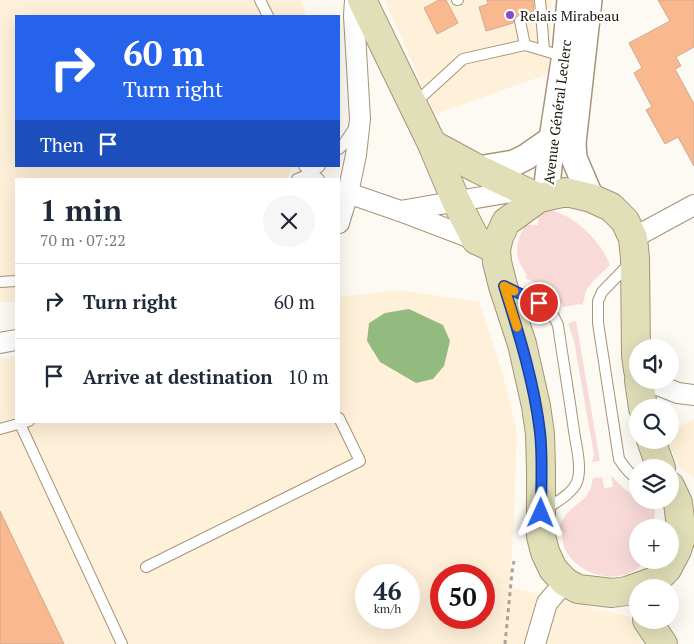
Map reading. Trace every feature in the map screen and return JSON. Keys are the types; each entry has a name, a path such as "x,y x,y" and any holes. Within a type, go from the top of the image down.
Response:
{"main road":[{"path":"362,0 432,144 456,201 497,262 522,344 536,406 540,434 541,536 545,552 553,569 565,582 578,588 612,593 629,598"},
{"path":"432,144 478,169 536,194 566,192 591,198 610,208 624,222 634,248 636,339"},
{"path":"486,244 499,237 506,222 536,194"},
{"path":"659,579 686,550 679,509"},
{"path":"653,629 663,644"},
{"path":"661,629 663,644"}],"street":[{"path":"340,217 344,191 356,155 360,119 354,16 355,0"},
{"name":"Avenue Général Leclerc","path":"536,194 552,139 570,0"},
{"name":"Avenue Général Leclerc","path":"589,0 564,53 574,158 591,198"},
{"path":"478,169 514,162 526,157 552,139"},
{"path":"344,191 486,244"},
{"path":"400,211 456,201 536,194"},
{"path":"634,248 694,205"},
{"path":"0,343 15,340"},
{"path":"668,389 694,396"},
{"path":"679,405 694,399"},
{"path":"535,644 547,603 565,582"}],"lane":[{"path":"260,0 268,15"},
{"path":"540,0 564,53"},
{"path":"520,21 525,45"},
{"path":"413,105 463,59 525,45 564,53"},
{"path":"340,148 360,119"},
{"path":"299,178 311,173"},
{"path":"629,473 619,459 597,313 598,301 602,292 634,248"},
{"path":"0,282 15,281"},
{"path":"504,286 539,303 553,315 558,325 579,470 577,482 573,489 541,513"},
{"path":"146,568 360,460 340,420"},
{"path":"0,429 25,423 122,644"}],"path":[{"path":"505,644 514,561"}],"shaded area":[{"path":"0,0 300,0 307,15 15,15 15,167 292,167 287,178 15,178 15,302 0,302"},
{"path":"385,0 552,0 548,74 435,114"},
{"path":"549,209 568,217 581,226 598,244 610,265 587,289 582,305 563,307 552,293 525,278 527,275 519,262 517,250 525,225 538,225 538,215"},
{"path":"399,290 479,302 503,375 517,432 510,587 629,617 629,629 635,629 642,644 0,644 0,359 15,356 15,423 340,423 340,297"},
{"path":"409,309 443,325 450,341 444,366 433,379 416,383 380,362 367,341 369,323 385,313"},
{"path":"576,321 600,461 592,462 594,455 574,341 568,323"},
{"path":"694,419 694,478 680,467 679,459 676,459 671,449 679,449 679,426"},
{"path":"611,475 629,492 629,509 655,509 654,519 629,519 629,569 636,569 624,575 607,576 583,569 576,564 564,547 562,536 559,536 560,526 565,516 587,494 593,478 602,477 604,488 613,487"}],"building":[{"path":"439,0 446,0 458,23 437,34 424,8"},
{"path":"487,0 533,0 534,17 527,19 523,15 518,14 514,18 513,23 486,31 479,7 488,4"},
{"path":"658,0 694,0 694,47 676,57 681,66 675,69 694,104 694,166 678,137 665,144 646,110 652,107 634,73 642,68 629,43 670,21"},
{"path":"0,511 64,644 0,644"}],"slow traffic":[{"path":"514,291 504,286 517,327"}],"place":[{"name":"Relais Mirabeau","path":"510,15"}],"route":[{"path":"539,303 504,286 522,344 536,406 540,434 541,513"}]}
